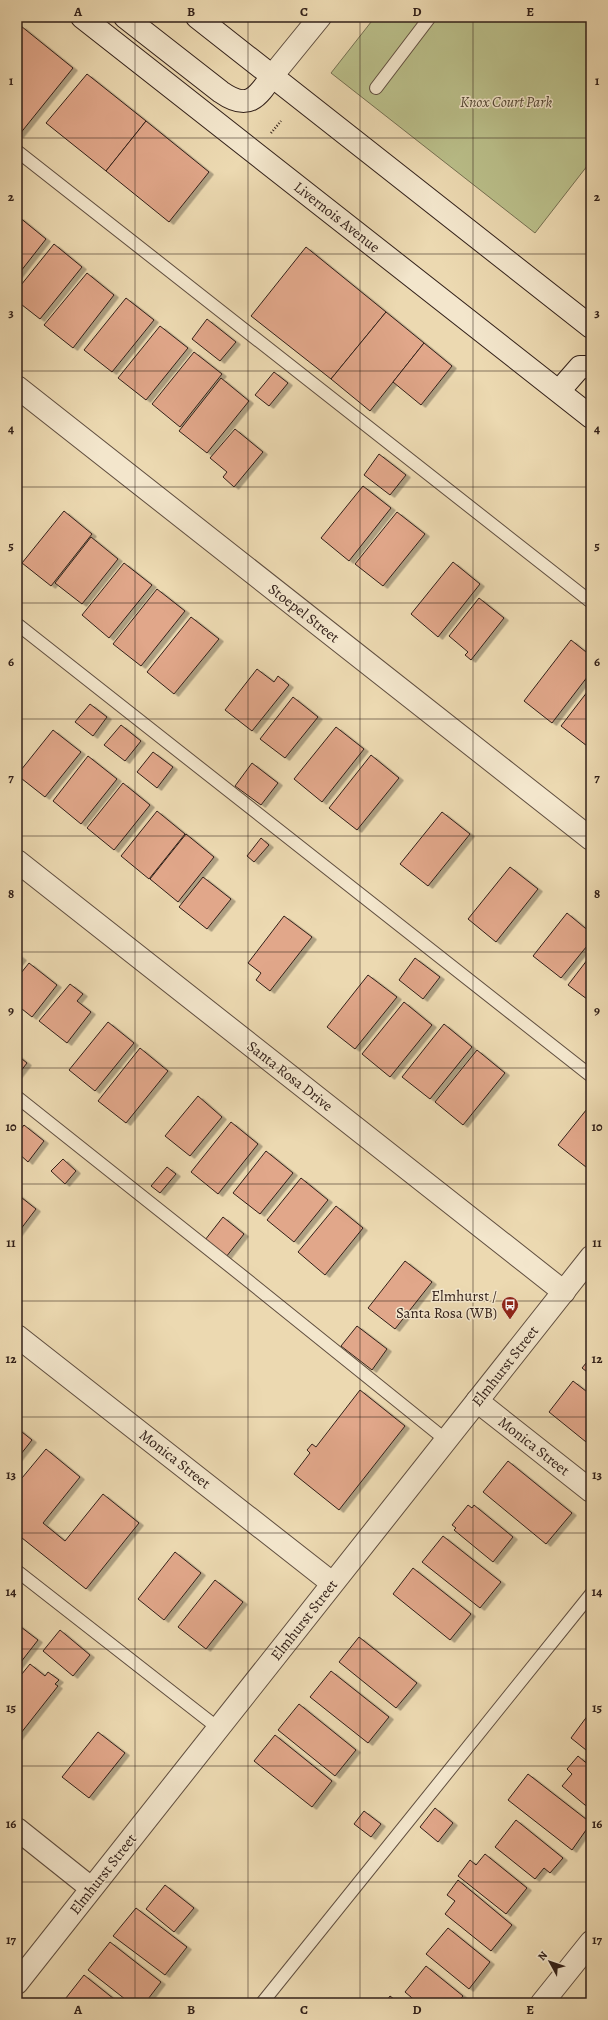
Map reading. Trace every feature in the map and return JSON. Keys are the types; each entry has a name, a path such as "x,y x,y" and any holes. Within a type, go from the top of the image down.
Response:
{"street":[{"name":"Livernois Avenue","path":"82,17 591,417"},
{"path":"125,17 221,92 235,100 242,101 257,97 272,76 320,17"},
{"path":"197,17 591,327"},
{"path":"559,391 580,367 591,367"},
{"name":"Stoepel Street","path":"17,388 591,839"},
{"name":"Santa Rosa Drive","path":"17,861 564,1292"},
{"name":"Elmhurst Street","path":"17,1983 591,1257"},
{"name":"Monica Street","path":"17,1336 332,1583"},
{"name":"Monica Street","path":"477,1401 591,1491"},
{"path":"17,1830 91,1888"},
{"path":"542,2003 591,1942"}],"lane":[{"path":"376,88 430,17"},
{"path":"17,151 591,602"},
{"path":"17,624 591,1076"},
{"path":"17,1097 241,1274 446,1440"},
{"path":"17,1571 218,1728"},
{"path":"262,2003 591,1594"}],"path":[{"path":"266,138 281,121"}],"green space":[{"name":"Knox Court Park","path":"375,17 591,17 591,161 535,233 331,73"}],"building":[{"path":"21,26 73,68 19,135 17,134 17,31"},
{"path":"87,74 146,121 106,171 46,123"},
{"path":"146,121 209,172 169,222 106,171"},
{"path":"19,217 46,239 17,276 17,219"},
{"path":"54,244 82,267 40,319 17,301 17,290"},
{"path":"306,247 386,312 331,379 251,316"},
{"path":"87,273 114,295 73,348 44,325"},
{"path":"126,298 154,320 112,372 84,350"},
{"path":"386,312 424,343 370,411 331,379"},
{"path":"207,319 236,342 220,361 192,339"},
{"path":"160,326 188,348 146,400 118,378"},
{"path":"424,343 452,366 421,405 393,382"},
{"path":"194,352 222,374 180,427 152,404"},
{"path":"274,372 288,383 269,406 255,395"},
{"path":"221,378 249,401 207,453 179,431"},
{"path":"235,429 263,452 234,487 223,477 227,472 210,458"},
{"path":"379,454 406,475 390,495 364,475"},
{"path":"363,486 391,508 349,561 321,538"},
{"path":"64,511 92,534 51,586 22,563"},
{"path":"397,512 425,534 383,586 355,564"},
{"path":"91,537 118,559 82,604 55,583"},
{"path":"453,562 480,584 438,637 411,614"},
{"path":"124,563 152,585 109,638 82,615"},
{"path":"157,589 185,611 141,666 113,644"},
{"path":"479,598 504,618 471,660 465,655 468,652 449,636"},
{"path":"191,617 219,639 174,694 147,672"},
{"path":"571,640 591,656 591,672 552,723 524,701"},
{"path":"257,669 274,682 278,676 289,685 252,731 225,710"},
{"path":"591,687 591,749 561,726"},
{"path":"293,697 318,717 285,758 260,739"},
{"path":"90,704 107,717 93,736 75,722"},
{"path":"121,725 141,741 125,761 104,745"},
{"path":"336,727 364,749 322,802 294,779"},
{"path":"53,730 81,752 45,797 17,775"},
{"path":"153,752 173,767 157,788 137,772"},
{"path":"371,755 399,778 357,830 329,808"},
{"path":"88,756 117,779 81,824 53,801"},
{"path":"252,763 278,783 261,805 235,786"},
{"path":"123,783 150,805 114,850 87,828"},
{"path":"157,811 185,834 149,879 121,856"},
{"path":"442,812 470,834 428,886 400,864"},
{"path":"186,834 214,857 178,902 150,879"},
{"path":"261,838 269,845 254,862 247,856"},
{"path":"510,867 538,889 496,942 468,919"},
{"path":"203,877 231,899 207,929 179,907"},
{"path":"567,913 591,933 591,941 561,978 533,956"},
{"path":"284,916 312,937 270,991 256,980 261,973 248,963"},
{"path":"17,954 22,958 17,964"},
{"path":"591,955 591,1002 568,985"},
{"path":"415,958 440,977 423,999 399,980"},
{"path":"29,963 57,985 32,1017 17,1005 17,978"},
{"path":"368,975 397,997 355,1049 327,1027"},
{"path":"70,984 83,994 77,1001 91,1012 67,1043 39,1021"},
{"path":"404,1002 432,1025 390,1077 362,1054"},
{"path":"108,1022 134,1043 95,1091 69,1070"},
{"path":"444,1024 472,1047 430,1099 402,1077"},
{"path":"140,1048 168,1071 126,1123 98,1101"},
{"path":"477,1050 505,1073 463,1125 435,1102"},
{"path":"17,1055 27,1063 17,1076"},
{"path":"198,1096 222,1117 190,1156 165,1136"},
{"path":"591,1104 591,1171 558,1145"},
{"path":"231,1122 258,1144 218,1194 191,1172"},
{"path":"24,1125 44,1141 28,1162 17,1152 17,1134"},
{"path":"266,1151 293,1173 260,1214 233,1193"},
{"path":"63,1159 76,1171 65,1184 51,1171"},
{"path":"167,1167 176,1174 160,1193 151,1186"},
{"path":"301,1178 328,1200 294,1242 267,1220"},
{"path":"17,1194 36,1209 17,1234"},
{"path":"336,1206 363,1228 325,1275 298,1252"},
{"path":"223,1217 244,1234 226,1257 205,1240"},
{"path":"405,1261 432,1282 395,1329 368,1308"},
{"path":"357,1326 387,1349 372,1370 341,1346"},
{"path":"591,1357 591,1375 582,1368"},
{"path":"573,1381 591,1395 591,1446 549,1412"},
{"path":"360,1390 405,1426 339,1510 294,1474 310,1453 307,1450 312,1444 316,1447"},
{"path":"17,1428 32,1440 17,1459"},
{"path":"46,1449 80,1477 43,1523 65,1541 103,1494 139,1523 86,1589 17,1534 17,1484"},
{"path":"508,1461 572,1513 546,1544 483,1492"},
{"path":"468,1505 472,1508 474,1505 513,1537 493,1562 454,1530 456,1528 452,1525"},
{"path":"443,1536 501,1582 480,1608 422,1562"},
{"path":"175,1552 201,1573 164,1620 138,1599"},
{"path":"413,1568 471,1614 450,1640 393,1594"},
{"path":"215,1580 243,1602 206,1649 178,1627"},
{"path":"17,1624 38,1640 17,1667"},
{"path":"60,1630 90,1655 73,1676 43,1651"},
{"path":"359,1637 417,1683 396,1708 339,1662"},
{"path":"30,1664 45,1676 48,1672 59,1680 55,1684 58,1686 17,1738 17,1680"},
{"path":"331,1671 389,1717 368,1743 310,1697"},
{"path":"299,1704 356,1750 335,1776 278,1730"},
{"path":"591,1711 591,1754 571,1738"},
{"path":"98,1732 125,1753 89,1798 62,1777"},
{"path":"275,1735 332,1781 312,1807 254,1761"},
{"path":"578,1756 591,1767 591,1810 562,1786 572,1774 567,1769"},
{"path":"528,1774 591,1823 572,1850 508,1800"},
{"path":"435,1808 453,1823 438,1842 420,1827"},
{"path":"364,1811 381,1824 371,1837 354,1824"},
{"path":"516,1820 563,1858 550,1873 544,1868 535,1879 495,1847"},
{"path":"485,1854 527,1888 506,1914 458,1876 470,1860 476,1865"},
{"path":"458,1880 512,1925 491,1951 445,1914 455,1901 447,1895"},
{"path":"165,1885 194,1908 174,1932 146,1909"},
{"path":"136,1908 187,1947 165,1975 113,1936"},
{"path":"448,1928 490,1962 469,1989 426,1954"},
{"path":"110,1942 161,1982 145,2003 130,2003 88,1970"},
{"path":"426,1966 463,1996 457,2003 418,2003 405,1992"},
{"path":"84,1975 119,2003 62,2003"},
{"path":"390,1996 399,2003 385,2003"}],"place":[{"name":"Elmhurst / Santa Rosa (WB)","path":"510,1320"}]}
